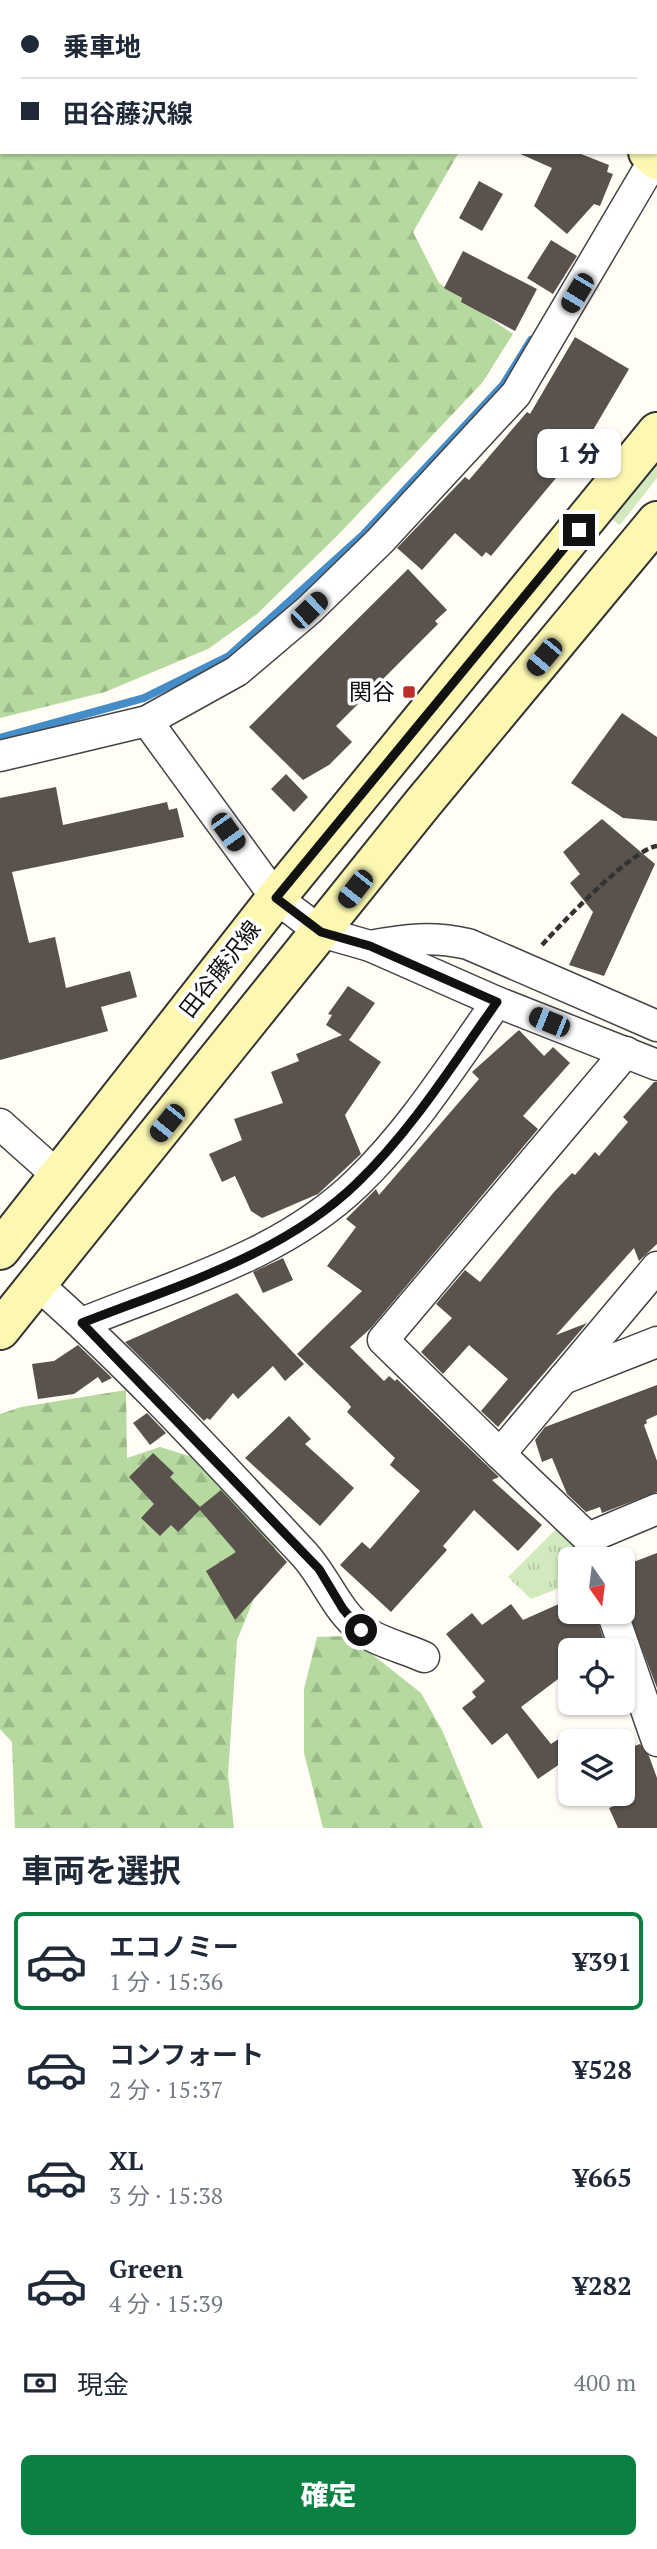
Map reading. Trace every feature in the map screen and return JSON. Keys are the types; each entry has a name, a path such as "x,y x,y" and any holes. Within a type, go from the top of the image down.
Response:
{"main road":[{"name":"田谷藤沢線","path":"0,1250 276,898 657,432"},
{"path":"0,1330 657,521"}],"street":[{"path":"0,756 147,721 237,671 309,610 380,541 516,394 653,157"},
{"path":"147,721 276,898 321,932 370,946 497,1002 657,1065"},
{"path":"370,946 437,937 468,944 657,1026"},
{"path":"82,1323 251,1255 305,1224 356,1185 410,1125 497,1002"},
{"path":"589,1547 500,1454 383,1340 626,1052"},
{"path":"0,1124 57,1175"},
{"path":"500,1454 657,1267"},
{"path":"37,1284 82,1323 319,1569 343,1609 361,1630 424,1657"},
{"path":"559,1381 657,1342"},
{"path":"594,1547 657,1509"},
{"path":"617,1624 649,1696 657,1741"}],"path":[{"path":"525,969 537,950 591,894 642,853 657,846"}],"green space":[{"path":"0,154 458,154 413,232 439,283 513,334 482,383 337,536 257,614 208,649 105,692 0,718"},
{"path":"657,456 657,478 620,525 609,518"},
{"path":"126,1390 127,1458 160,1447 199,1459 277,1542 237,1640 228,1775 234,1828 15,1828 12,1742 0,1729 0,1414 21,1407"},
{"path":"557,1528 575,1547 558,1547 558,1589 531,1599 508,1577"},
{"path":"349,1636 421,1693 442,1730 483,1828 323,1828 304,1753 304,1689 317,1637"}],"building":[{"path":"520,154 581,154 609,165 607,172 613,174 600,206 594,204 567,234 534,206 552,168"},
{"path":"479,181 503,194 482,231 459,218"},
{"path":"551,240 577,256 553,294 527,278"},
{"path":"463,251 537,289 515,331 461,302 462,298 444,288"},
{"path":"575,337 629,369 586,442 491,556 486,552 482,557 455,533 422,570 397,548 465,477 469,480 527,412 530,414"},
{"path":"408,569 447,610 435,621 438,624 336,726 352,742 329,765 303,780 249,727"},
{"path":"622,713 657,737 657,821 623,818 571,783"},
{"path":"286,774 308,797 294,812 271,789"},
{"path":"56,787 63,825 167,802 169,810 177,808 184,837 12,872 29,943 55,937 66,988 130,971 137,997 101,1007 108,1031 0,1060 0,798"},
{"path":"602,819 655,864 604,976 569,965 593,912 570,883 580,874 563,852"},
{"path":"348,986 375,1003 349,1040 381,1062 345,1115 361,1154 318,1194 262,1218 251,1211 235,1176 222,1182 209,1154 242,1140 234,1119 283,1103 271,1072 299,1061 296,1054 342,1035 326,1025 332,1015 328,1014"},
{"path":"519,1030 544,1056 553,1047 570,1063 523,1116 538,1129 371,1328 350,1347 384,1381 389,1376 395,1381 397,1379 499,1477 492,1480 542,1525 518,1551 474,1510 443,1546 447,1550 391,1612 340,1565 362,1542 370,1549 420,1491 390,1465 395,1458 347,1412 351,1407 348,1403 297,1354 362,1291 327,1266 356,1227 346,1219 376,1189 379,1195 479,1079 472,1072"},
{"path":"654,1082 657,1082 657,1244 639,1261 634,1248 556,1335 587,1323 498,1427 481,1411 508,1379 469,1345 443,1374 421,1352 452,1318 436,1304 465,1270 480,1282 554,1192 572,1173 575,1175 595,1152 599,1156 628,1122 623,1117"},
{"path":"283,1258 293,1280 263,1293 253,1272"},
{"path":"237,1293 304,1364 285,1381 273,1366 238,1399 233,1393 210,1420 207,1418 204,1421 125,1342"},
{"path":"78,1345 112,1378 102,1383 98,1377 74,1394 38,1399 32,1364 54,1361"},
{"path":"657,1385 657,1415 646,1420 644,1425 657,1461 657,1492 602,1513 600,1507 586,1512 567,1494 552,1458 542,1462 535,1440 545,1427"},
{"path":"147,1413 166,1433 150,1445 133,1423"},
{"path":"289,1416 311,1439 305,1444 354,1488 320,1526 245,1458"},
{"path":"153,1453 174,1473 170,1477 200,1507 221,1490 287,1562 235,1620 206,1571 236,1552 200,1510 178,1532 171,1525 160,1536 141,1518 154,1504 129,1477"},
{"path":"657,1553 657,1688 633,1624 635,1624 635,1561"},
{"path":"511,1604 523,1620 558,1604 558,1624 599,1624 603,1638 558,1638 558,1679 521,1707 551,1744 558,1739 558,1765 538,1779 507,1733 492,1745 462,1708 476,1697 472,1692 485,1681 446,1634 472,1613 482,1625"},
{"path":"640,1744 649,1756 657,1778 657,1828 618,1828 609,1808 635,1806 635,1746"}],"waterway":[{"path":"0,738 144,698 229,656 363,535 503,385 531,340"}],"place":[{"name":"関谷","path":"409,692"}],"route":[{"path":"361,1630 343,1609 319,1569 82,1323 251,1255 305,1224 356,1185 410,1125 497,1002 370,946 321,932 276,898 579,530"}]}
